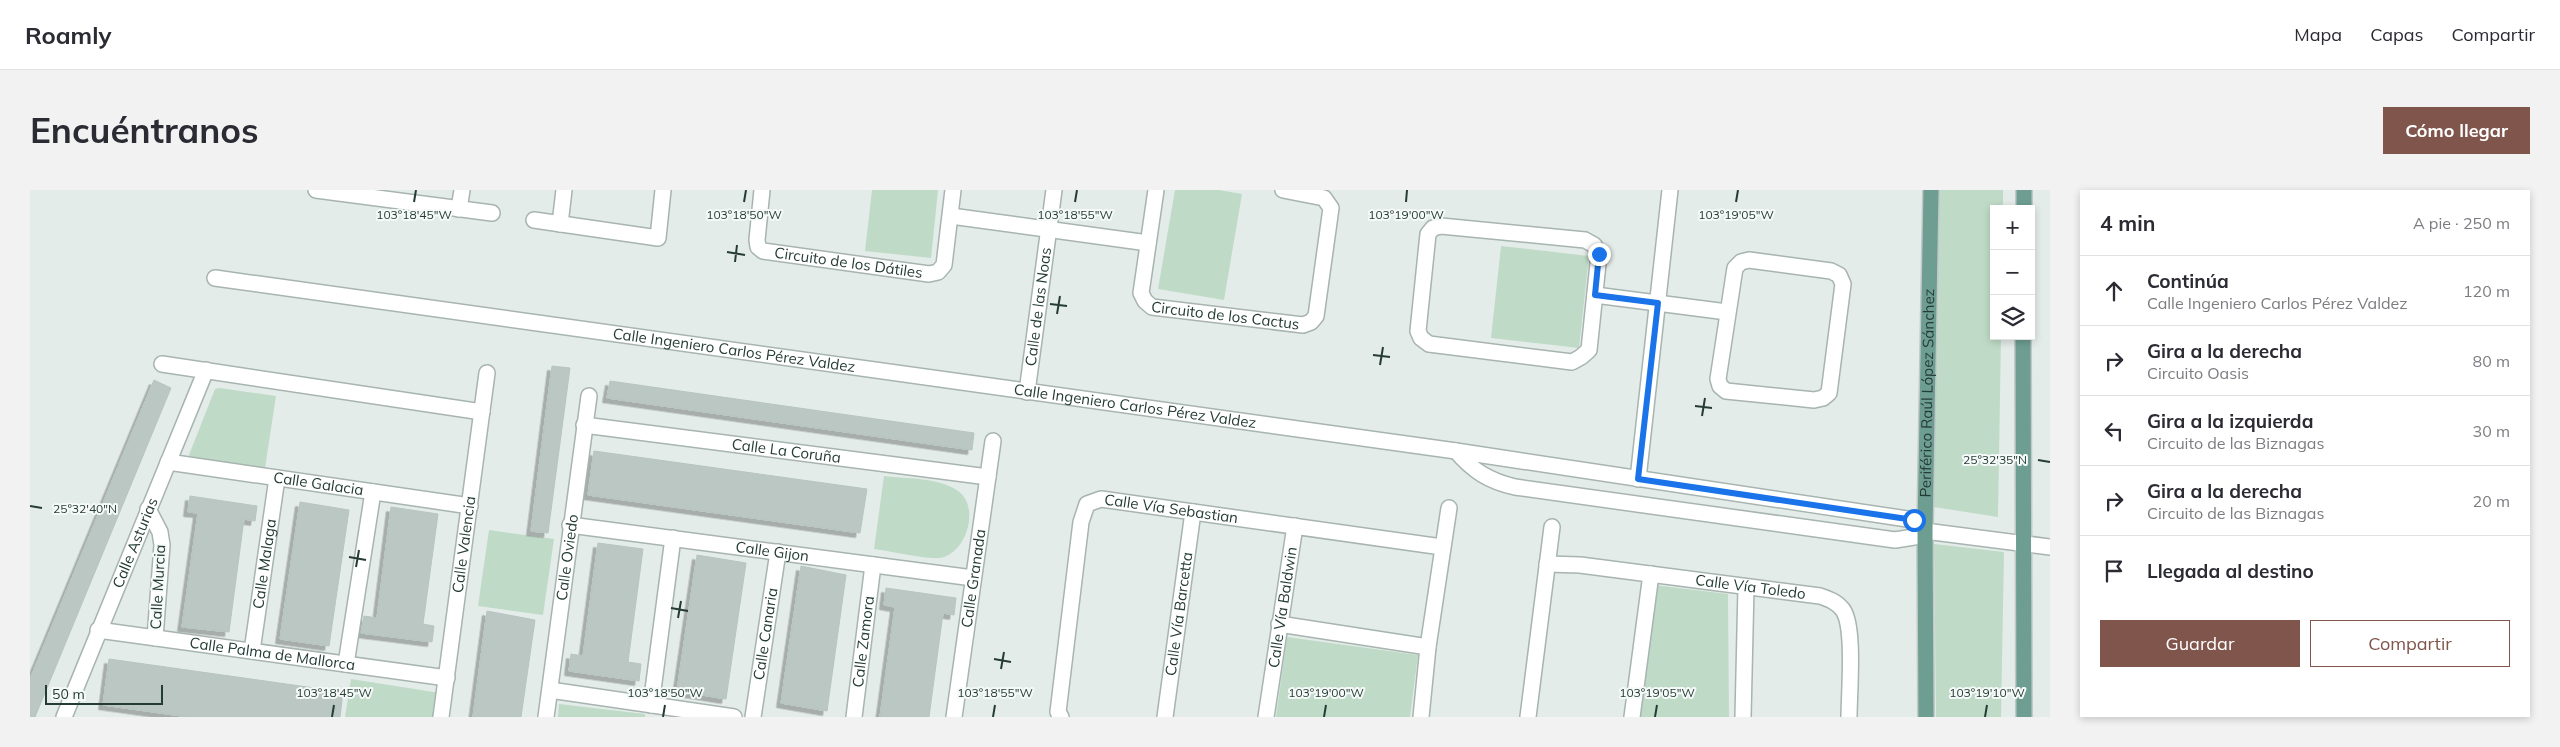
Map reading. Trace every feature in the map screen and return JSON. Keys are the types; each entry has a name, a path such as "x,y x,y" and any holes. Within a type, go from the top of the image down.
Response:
{"main road":[{"name":"Periférico Raúl López Sánchez","path":"1926,717 1925,531 1931,190"},
{"path":"2024,190 2024,205"},
{"path":"2023,340 2024,717"}],"street":[{"path":"316,190 492,213"},
{"path":"459,209 462,190"},
{"path":"560,224 564,190"},
{"path":"534,220 658,238 663,190"},
{"name":"Circuito de los Dátiles","path":"762,190 757,240 758,247 763,251 929,274 938,272 944,265 954,190"},
{"name":"Calle de las Noas","path":"1027,392 1054,190"},
{"name":"Circuito de los Cactus","path":"1156,190 1141,293 1152,307 1303,325 1311,322 1316,316 1331,208 1324,198 1283,190"},
{"path":"1638,479 1670,190"},
{"path":"951,216 1148,243"},
{"path":"1441,226 1585,240 1594,245 1599,254 1595,295 1589,350 1572,362 1429,344 1421,338 1418,331 1428,234 1433,228 1441,226"},
{"path":"1749,260 1831,271 1839,275 1843,284 1829,393 1823,398 1814,400 1726,391 1720,386 1718,379 1727,312 1735,268 1741,262 1749,260"},
{"name":"Calle Ingeniero Carlos Pérez Valdez","path":"215,278 1456,451 1914,520 1925,531 2050,547"},
{"path":"1595,295 1727,312"},
{"path":"162,364 482,412"},
{"name":"Calle Asturias","path":"64,717 206,370"},
{"name":"Calle Valencia","path":"441,717 487,373"},
{"name":"Calle Oviedo","path":"546,717 570,525 589,396"},
{"name":"Calle La Coruña","path":"584,425 988,477"},
{"name":"Calle Granada","path":"954,717 993,440"},
{"path":"1456,451 1467,464 1481,475 1497,483 1515,487 1895,540 1914,537 1925,531"},
{"name":"Calle Galacia","path":"168,462 470,506"},
{"name":"Calle Malaga","path":"252,652 277,478"},
{"path":"346,664 374,492"},
{"name":"Calle Vía Sebastian","path":"1061,717 1058,712 1081,522 1087,504 1101,498 1442,547"},
{"path":"1421,717 1428,647 1449,508"},
{"name":"Calle Murcia","path":"148,509 160,532 162,545 155,638"},
{"name":"Calle Vía Barcetta","path":"1165,717 1193,512"},
{"name":"Calle Gijon","path":"570,525 973,578"},
{"name":"Calle Vía Baldwin","path":"1266,717 1295,526"},
{"path":"1528,717 1552,527"},
{"path":"651,705 673,538"},
{"name":"Calle Canaria","path":"753,717 778,552"},
{"name":"Calle Vía Toledo","path":"1547,564 1580,565 1820,596 1835,602 1844,611 1850,631 1849,717"},
{"name":"Calle Zamora","path":"854,717 873,565"},
{"path":"1632,717 1651,574"},
{"path":"1743,717 1746,587"},
{"path":"1280,624 1428,647"},
{"name":"Calle Palma de Mallorca","path":"98,630 446,678"},
{"path":"550,690 734,717"}],"green space":[{"path":"872,190 938,190 931,258 865,251"},
{"path":"1175,190 1219,190 1242,194 1224,300 1158,289"},
{"path":"1936,190 2003,190 2003,205 1990,205 1990,340 2001,340 1998,517 1934,507"},
{"path":"1501,246 1589,256 1579,348 1491,338"},
{"path":"220,388 276,396 265,468 190,457 189,455 215,389"},
{"path":"884,476 922,479 942,483 958,491 965,498 969,508 969,518 963,540 957,549 949,555 932,558 874,549"},
{"path":"489,530 554,539 543,615 478,606"},
{"path":"1934,544 2004,552 2001,717 1936,717"},
{"path":"1654,585 1728,594 1729,717 1637,717"},
{"path":"1287,637 1418,655 1410,717 1276,717"},
{"path":"351,679 440,693 436,717 345,717"},
{"path":"559,704 645,714 645,717 558,717"}],"building":[{"path":"552,366 570,368 548,533 531,531"},
{"path":"154,380 171,388 35,717 30,717 30,679"},
{"path":"610,381 974,433 972,450 607,398"},
{"path":"594,451 867,489 860,533 588,495"},
{"path":"190,496 257,506 255,521 244,519 229,632 182,627 198,513 188,512"},
{"path":"300,502 349,510 329,646 280,639"},
{"path":"391,507 438,514 423,624 434,626 432,642 361,633 364,616 377,618"},
{"path":"598,543 643,549 628,662 641,664 639,681 569,671 571,654 583,656"},
{"path":"697,555 746,563 726,699 677,691"},
{"path":"801,566 846,575 827,711 781,703"},
{"path":"886,588 956,598 954,615 943,613 929,717 880,717 895,607 884,605"},
{"path":"487,611 535,620 521,717 473,717"},
{"path":"109,659 343,692 340,717 189,717 103,705"}],"route":[{"path":"1599,254 1595,295 1658,303 1638,479 1914,520"}]}
